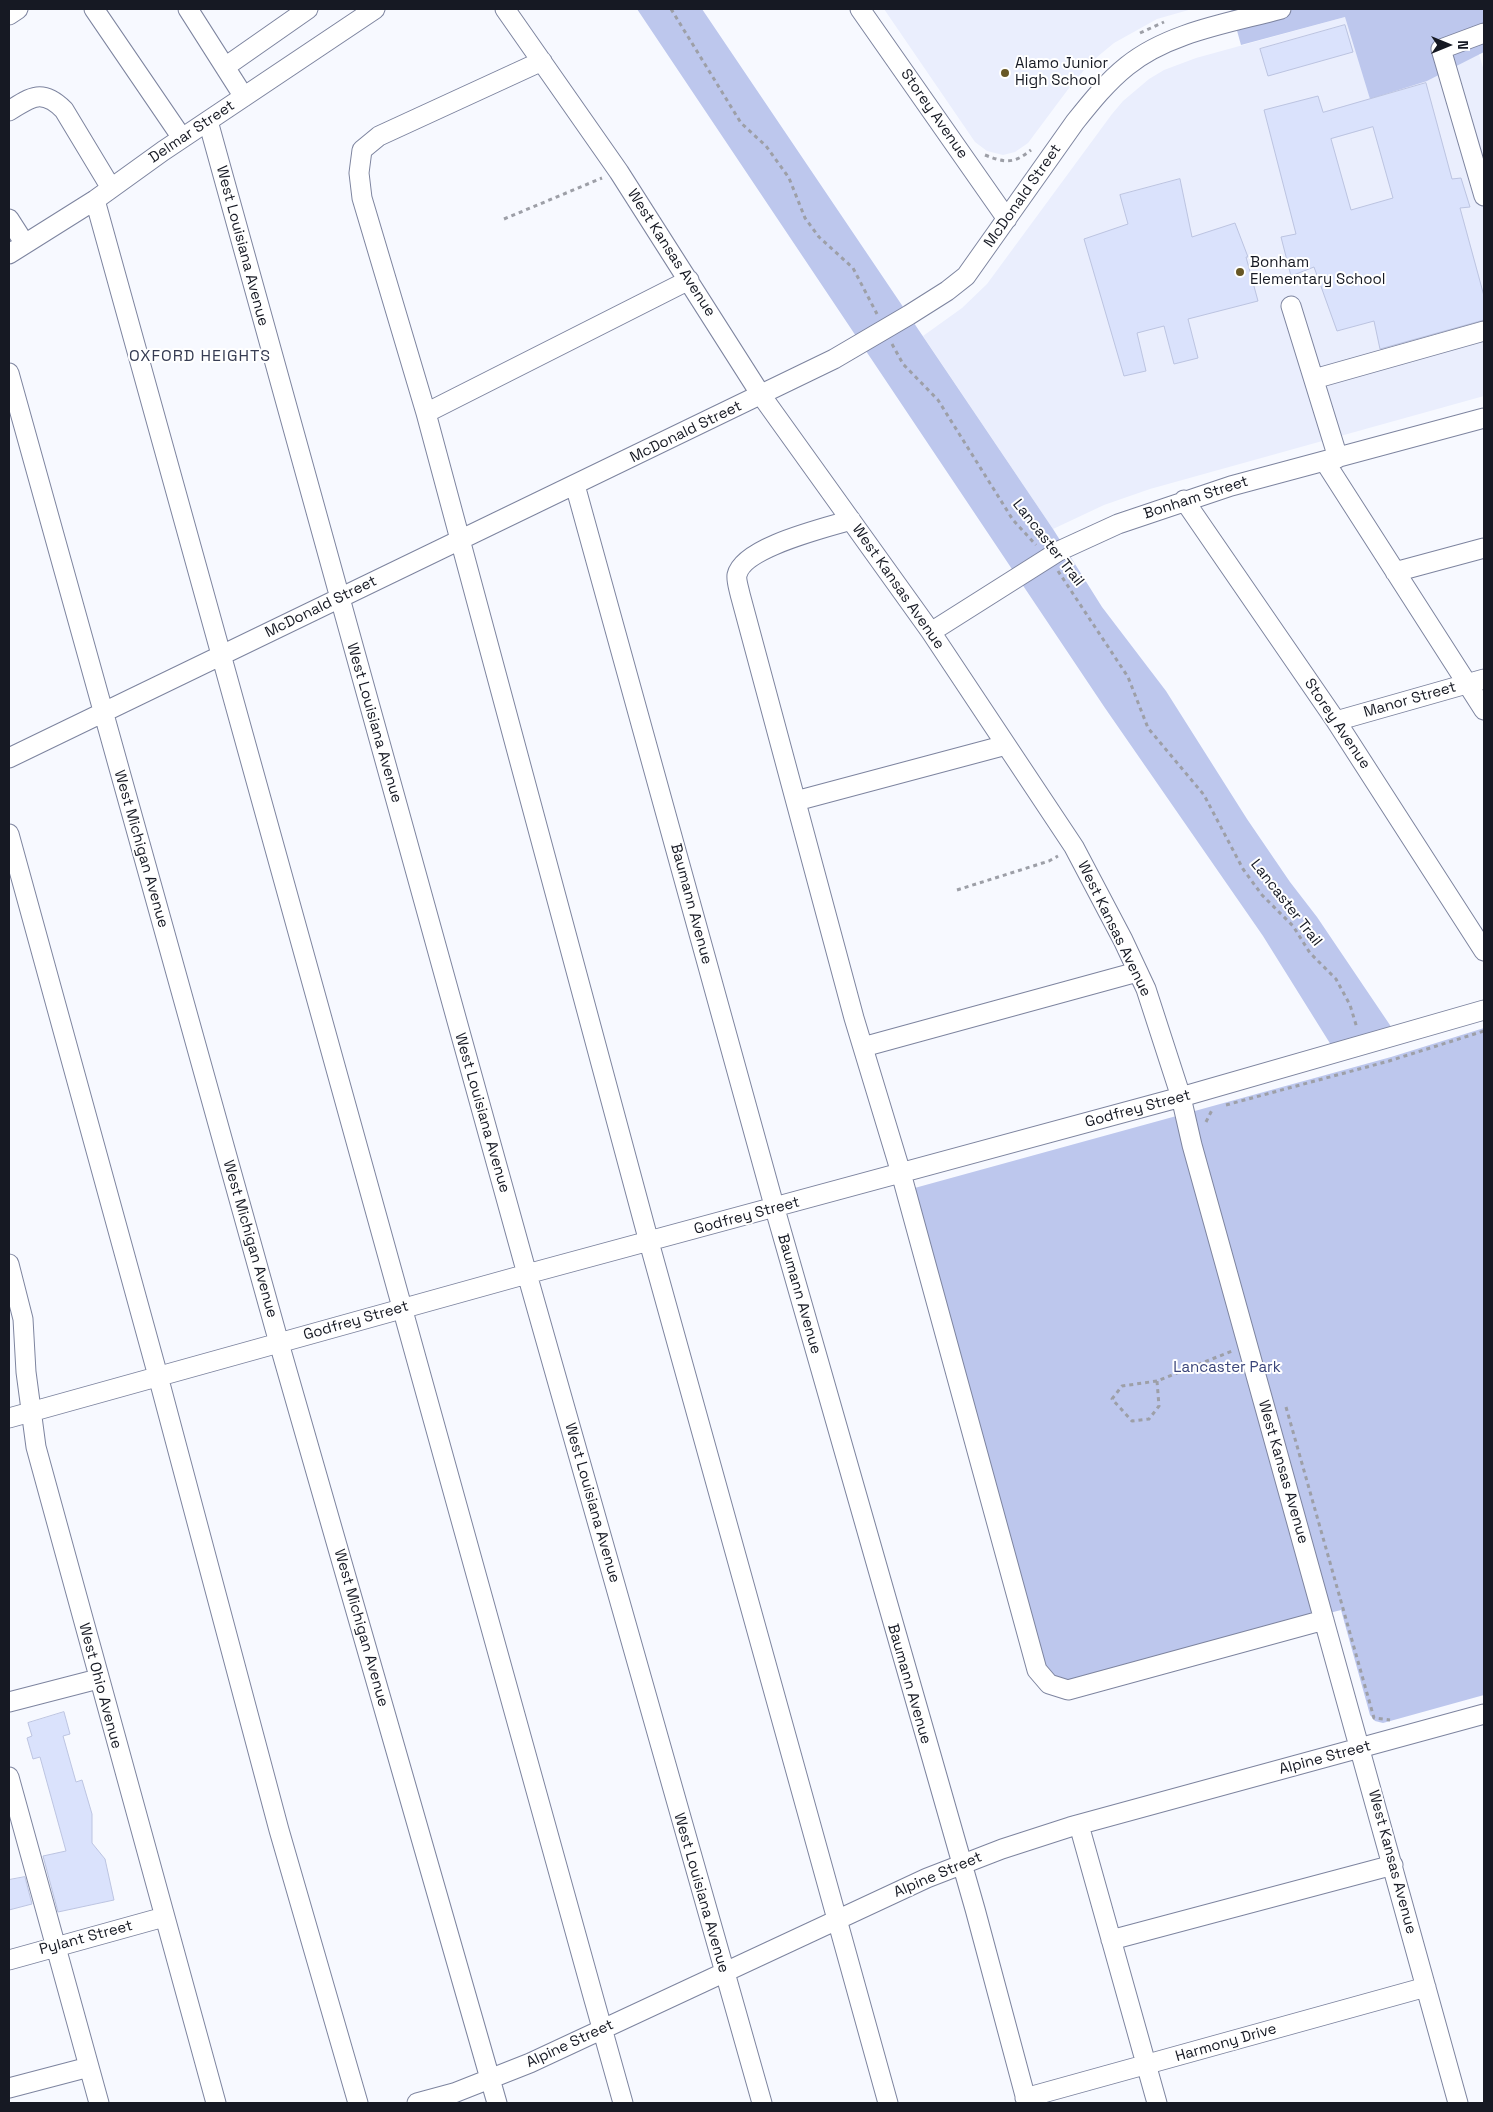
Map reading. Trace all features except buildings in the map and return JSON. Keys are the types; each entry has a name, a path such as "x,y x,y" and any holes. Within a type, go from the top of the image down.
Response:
{"street":[{"path":"9,15 18,9"},
{"path":"94,9 182,138"},
{"path":"188,9 244,97"},
{"path":"224,66 308,9"},
{"name":"West Kansas Avenue","path":"505,9 619,172 761,395 931,632 1074,847 1123,940 1146,989 1181,1097 1192,1145 1457,2103"},
{"name":"Storey Avenue","path":"860,9 1007,219"},
{"name":"McDonald Street","path":"9,758 857,348 947,291 966,276 1075,122 1094,98 1128,66 1148,52 1179,37 1281,9"},
{"name":"Delmar Street","path":"9,254 95,200 365,12"},
{"path":"1484,33 1441,49 1484,196"},
{"path":"542,61 379,136 362,150 358,173 362,198 426,414 458,541 648,1242 888,2103"},
{"path":"9,111 37,96 53,100 64,110 111,188"},
{"name":"West Louisiana Avenue","path":"208,121 527,1274 723,1972 744,2032 762,2103"},
{"path":"95,200 223,655 623,2103"},
{"path":"9,219 25,244"},
{"path":"426,414 689,280"},
{"path":"1291,306 1314,379 1332,460 1395,572 1484,710"},
{"path":"1314,379 1484,331"},
{"name":"West Michigan Avenue","path":"9,373 279,1342 497,2103"},
{"name":"Bonham Street","path":"931,632 1059,551 1093,534 1184,500 1484,418"},
{"name":"Baumann Avenue","path":"575,485 775,1209 960,1864 975,1909 1026,2101"},
{"name":"Storey Avenue","path":"1184,500 1336,721 1484,951"},
{"path":"851,520 765,548 748,558 738,575 740,594 863,1047 901,1173 1037,1670 1049,1684 1068,1690 1324,1620"},
{"path":"1395,572 1484,548"},
{"name":"Manor Street","path":"1336,721 1484,679"},
{"path":"796,801 1006,745"},
{"path":"9,834 158,1376 279,1830 358,2103"},
{"path":"863,1047 1137,972"},
{"name":"Godfrey Street","path":"9,1418 402,1308 775,1209 1363,1047 1484,1010"},
{"name":"West Ohio Avenue","path":"9,1264 23,1319 26,1372 36,1447 216,2103"},
{"path":"9,1702 98,1678"},
{"name":"Alpine Street","path":"417,2103 454,2093 530,2063 723,1972 960,1864 1079,1825 1484,1714"},
{"path":"9,1777 15,1828 55,1947 99,2103"},
{"path":"1079,1825 1157,2103"},
{"path":"1111,1940 1392,1866"},
{"name":"Pylant Street","path":"9,1960 164,1917"},
{"name":"Harmony Drive","path":"1026,2101 1146,2065 1426,1987"},
{"path":"9,2088 89,2067"}],"path":[{"name":"Lancaster Trail","path":"671,9 741,123 766,146 789,178 805,218 819,237 852,268 903,364 938,400 1013,520 1049,559 1128,677 1148,728 1204,795 1243,869 1262,895 1293,926 1310,953 1336,979 1350,1005 1363,1047"},
{"path":"1137,36 1150,27 1166,21"},
{"path":"978,152 1001,161 1019,160 1036,146"},
{"path":"504,219 619,172"},
{"path":"957,890 1049,861 1074,847"},
{"path":"1205,1125 1212,1108 1252,1099 1389,1061 1484,1031"},
{"path":"1230,1341 1236,1360"},
{"path":"1157,1381 1159,1406 1149,1419 1132,1421 1112,1399 1122,1386 1157,1381 1233,1351"},
{"path":"1284,1399 1374,1718 1390,1720 1399,1717"}],"shaded area":[{"name":"Alamo Junior High School","path":"884,9 1192,9 1157,19 1114,43 1091,62 1072,84 1028,143 1015,152 1003,155 987,151 975,142"},
{"name":"Bonham Elementary School","path":"1345,17 1427,81 1479,54 1484,71 1484,396 1150,489 1104,505 1053,529 923,336 962,308 987,284 1112,114 1123,101 1149,79 1164,70 1196,58"}],"green space":[{"path":"637,9 702,9 1053,529 1102,607 1166,691 1247,819 1290,882 1317,917 1396,1034 1331,1045 1263,936 1105,708"},
{"path":"1231,9 1484,9 1484,52 1427,81 1370,99 1345,17 1241,45"},
{"name":"Lancaster Park","path":"1484,1028 1484,1695 1383,1723 1375,1721 1370,1715 1341,1610 1064,1682 1046,1674 911,1189 1391,1057"}],"place":[{"name":"Alamo Junior High School","path":"1005,73"},
{"name":"Bonham Elementary School","path":"1240,272"}],"district":[{"name":"OXFORD HEIGHTS","path":"200,357"}]}
